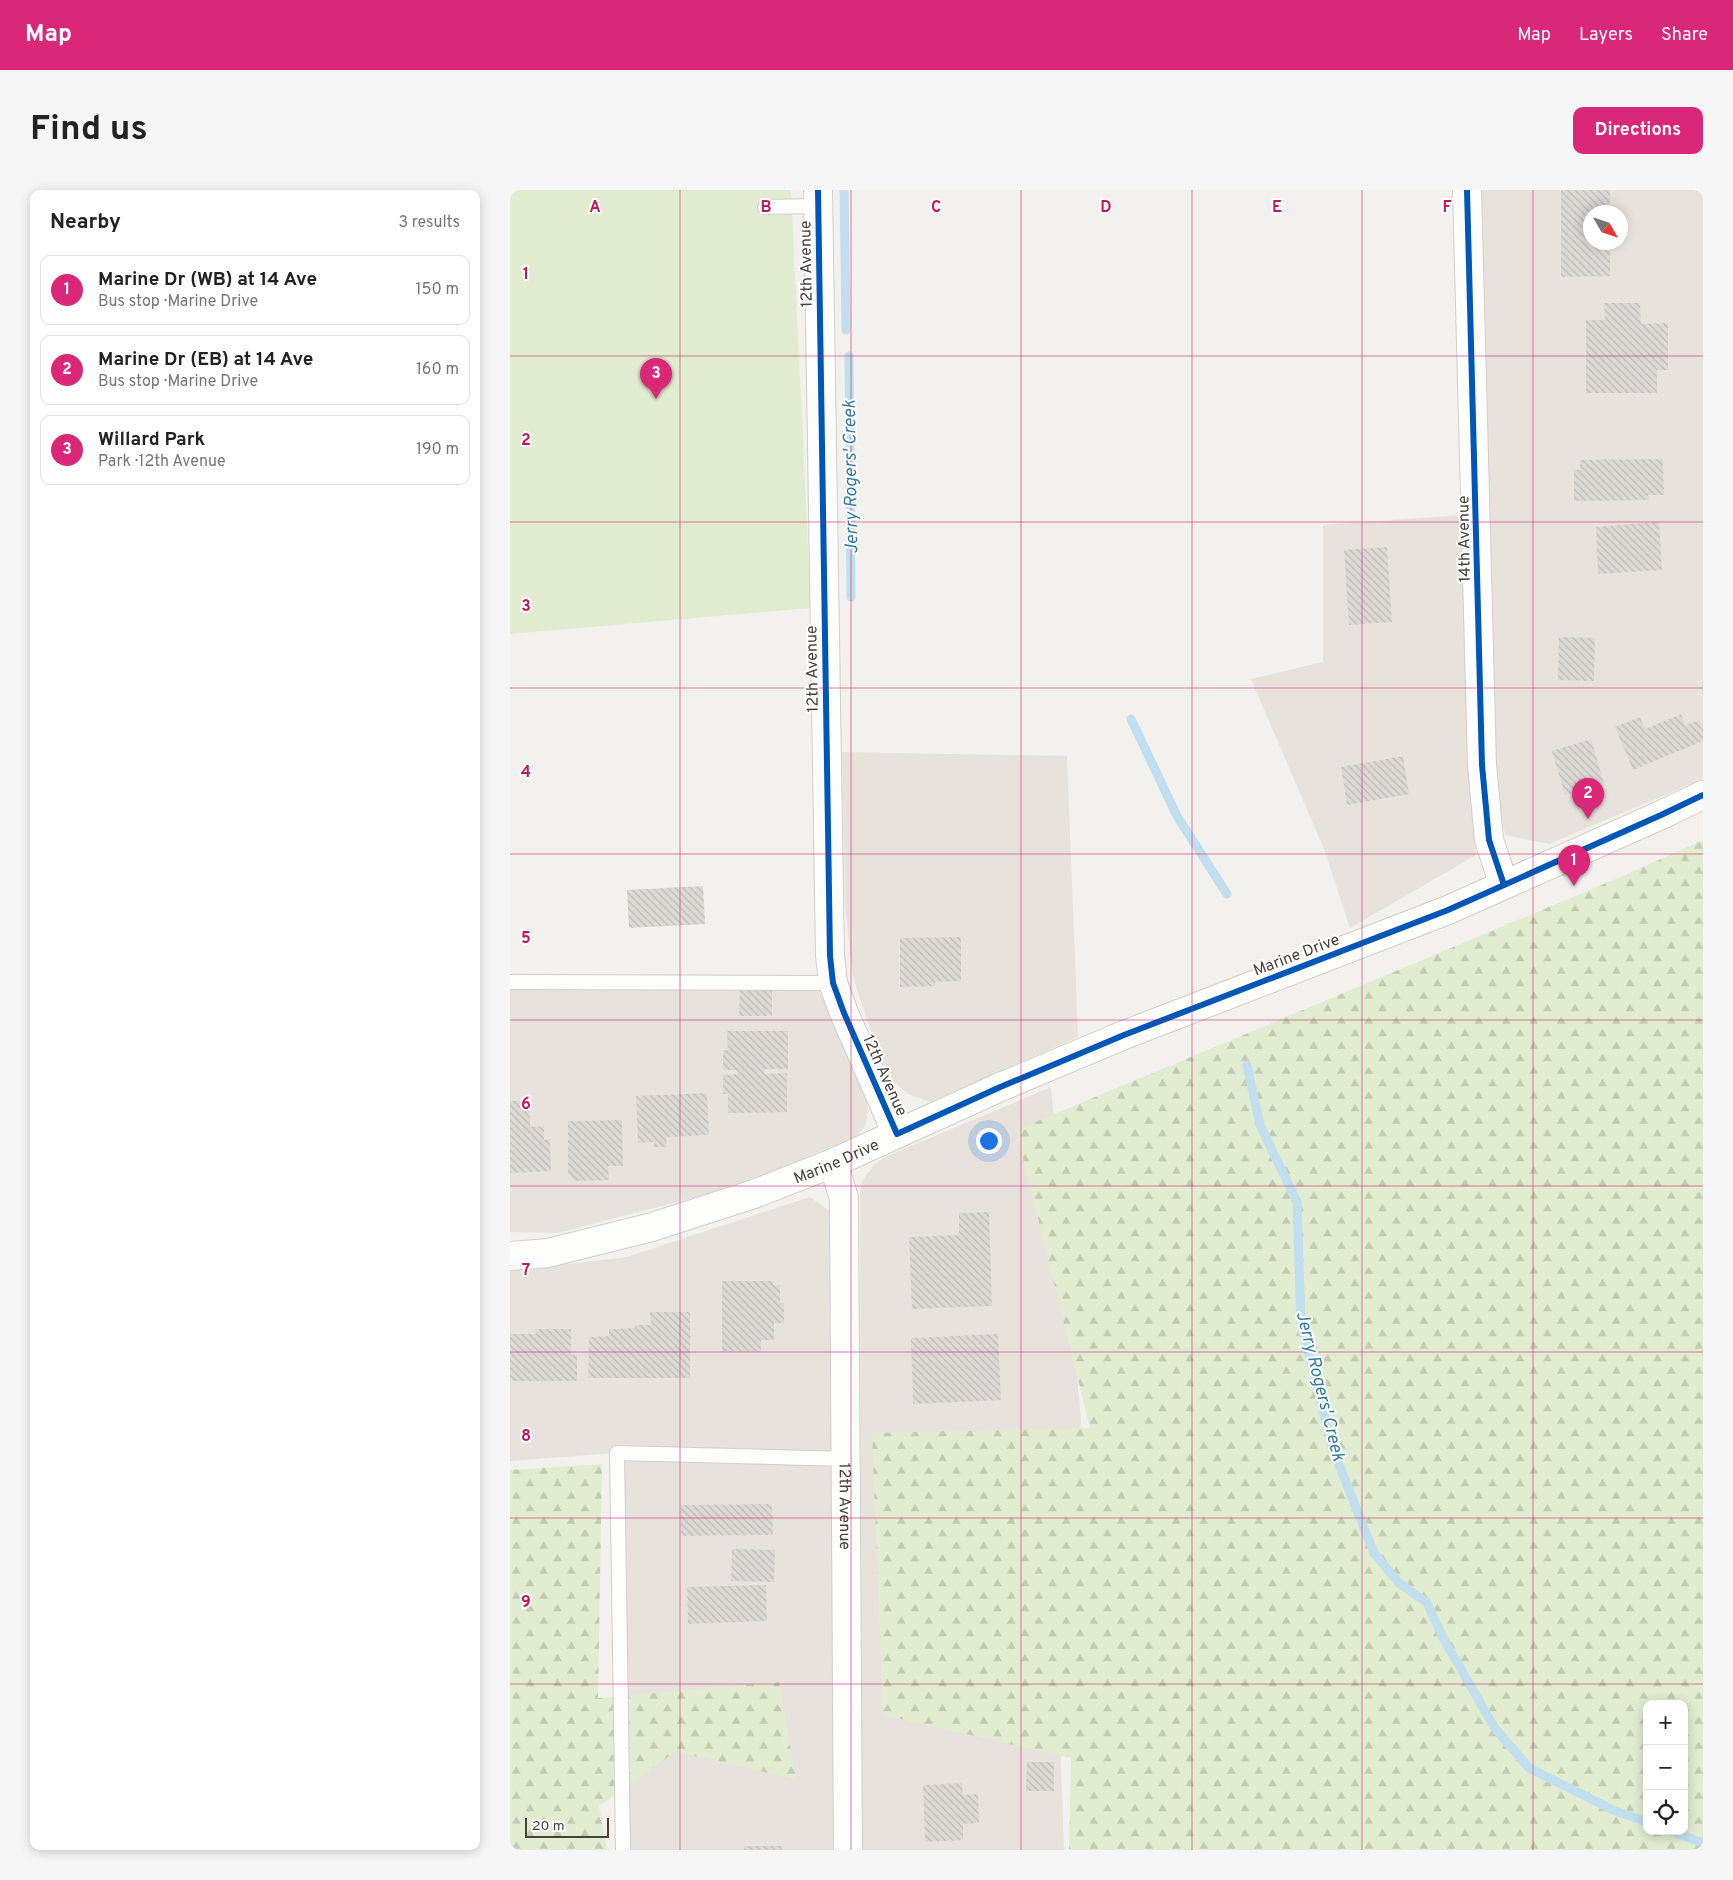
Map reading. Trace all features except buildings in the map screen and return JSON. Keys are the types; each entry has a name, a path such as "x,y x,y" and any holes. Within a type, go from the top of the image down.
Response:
{"street":[{"name":"14th Avenue","path":"1467,190 1482,765 1489,840 1504,885"},
{"name":"12th Avenue","path":"818,198 830,956 833,983 844,1013 897,1134"},
{"name":"Marine Drive","path":"510,1256 548,1253 652,1227 754,1194 833,1163 998,1088 1124,1035 1448,910 1703,795"},
{"name":"12th Avenue","path":"833,1163 844,1198 848,1850"}],"lane":[{"path":"765,207 818,198"},
{"path":"510,982 833,983"},
{"path":"623,1850 617,1453 847,1459"}],"shaded area":[{"path":"1481,190 1703,190 1703,779 1549,844 1505,835 1497,788 1489,600"},
{"path":"1463,515 1476,855 1350,928 1324,849 1251,679 1323,662 1323,525"},
{"path":"842,752 1067,756 1078,1037 930,1102 908,1094 893,1081 886,1071 853,978 845,905"},
{"path":"510,982 816,983 867,1102 868,1111 865,1126 858,1135 846,1141 727,1189 558,1233 510,1232"},
{"path":"1051,1087 1081,1420 1061,1763 1064,1850 861,1850 860,1191 862,1182 875,1164 885,1157"},
{"path":"810,1197 831,1212 835,1850 623,1850 616,1453 510,1461 510,1271 627,1257"}],"green space":[{"path":"510,190 791,190 811,608 510,634"},
{"path":"1703,840 1703,1850 1069,1850 1071,1758 883,1715 872,1433 1090,1428 1016,1130 1623,876"},
{"path":"602,1464 598,1698 779,1682 796,1779 675,1752 599,1806 607,1850 510,1850 510,1470"}],"waterway":[{"name":"Jerry Rogers' Creek","path":"844,190 846,330"},
{"name":"Jerry Rogers' Creek","path":"849,356 851,597"},
{"name":"Jerry Rogers' Creek","path":"1131,719 1177,816 1227,894"},
{"name":"Jerry Rogers' Creek","path":"1247,1065 1260,1125 1297,1202 1301,1321 1332,1447 1374,1553 1398,1582 1427,1603 1442,1636 1494,1727 1529,1768 1613,1810 1643,1821"},
{"name":"Jerry Rogers' Creek","path":"1682,1835 1703,1843"}],"cycle path":[{"path":"818,190 830,956 833,983 844,1013 897,1134 998,1088 1124,1035 1448,910 1703,795"},
{"path":"1467,190 1482,765 1489,840 1504,885"}],"place":[{"name":"Willard Park","path":"656,399"},
{"name":"Marine Dr (EB) at 14 Ave","path":"1588,819"},
{"name":"Marine Dr (WB) at 14 Ave","path":"1574,886"}]}
